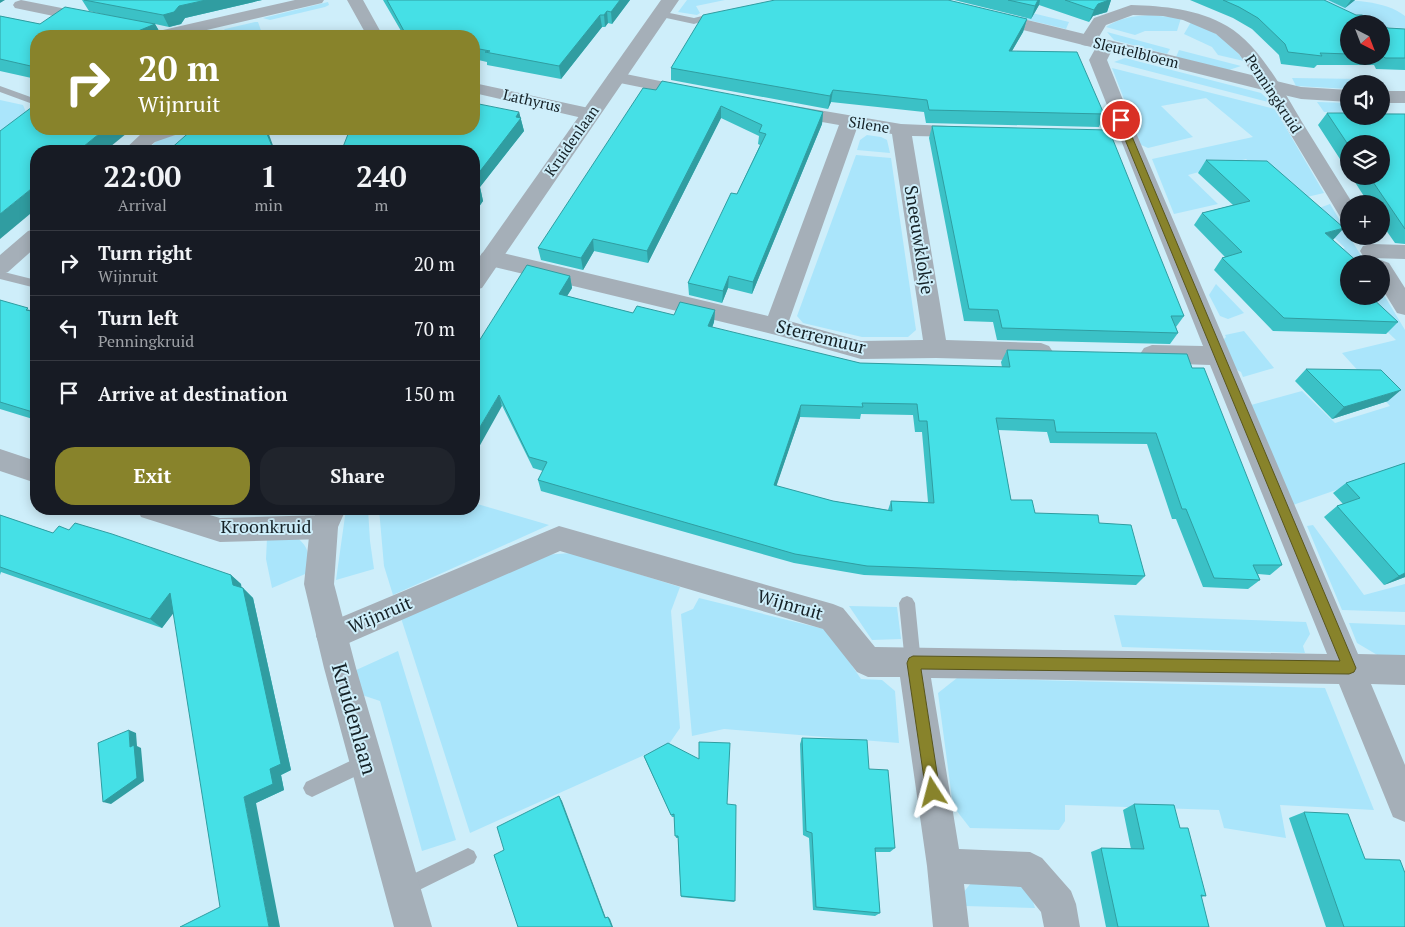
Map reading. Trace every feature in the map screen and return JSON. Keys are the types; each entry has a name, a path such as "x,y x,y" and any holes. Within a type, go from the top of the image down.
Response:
{"street":[{"path":"190,30 316,0"},
{"path":"355,0 372,30"},
{"name":"Sleutelbloem","path":"925,0 1301,93 1340,95"},
{"path":"21,5 104,21"},
{"name":"Kruidenlaan","path":"480,273 665,7"},
{"name":"Penningkruid","path":"1340,200 1271,86 1245,50 1222,30 1192,8 1131,10 1100,22 1097,44 1098,60 1117,135 1219,356 1405,805"},
{"path":"616,77 710,96"},
{"name":"Lathyrus","path":"480,89 591,114"},
{"path":"1390,97 1405,97"},
{"name":"Silene","path":"775,108 901,130 986,132"},
{"path":"776,326 850,122"},
{"name":"Sneeuwklokje","path":"901,130 936,350"},
{"path":"140,145 148,138 157,135"},
{"path":"0,268 30,241"},
{"path":"1373,255 1405,252"},
{"name":"Sterremuur","path":"490,258 776,326 861,350 1063,352"},
{"path":"1390,283 1405,307"},
{"path":"1131,354 1219,356"},
{"path":"0,460 30,470"},
{"name":"Kroonkruid","path":"171,515 220,530 328,518"},
{"name":"Kruidenlaan","path":"328,518 319,584 331,636 414,927"},
{"name":"Wijnruit","path":"331,636 559,538 833,618 868,662 1405,670"},
{"path":"913,663 944,866 951,927"},
{"path":"944,866 1030,870 1058,904 1062,927"}],"lane":[{"path":"665,7 694,21 732,12"},
{"path":"0,89 30,100"},
{"path":"0,275 30,282"},
{"path":"907,603 913,663"},
{"path":"312,788 367,762"},
{"path":"403,889 468,856"}],"shaded area":[{"path":"687,0 725,0 696,6 700,13 697,15 678,12"},
{"path":"1323,0 1367,2 1388,7 1405,16 1405,28 1390,27 1390,15 1353,15"},
{"path":"328,2 329,5 325,7 270,20 263,18"},
{"path":"1024,11 1069,22 1066,29 1020,18"},
{"path":"1149,15 1181,18 1177,31 1145,31 1135,35 1106,27 1116,21"},
{"path":"258,22 261,30 224,30"},
{"path":"1191,22 1221,37 1233,47 1244,61 1218,55 1212,47 1184,34"},
{"path":"1107,32 1170,49 1167,54 1114,40"},
{"path":"1179,50 1241,66 1229,70 1176,57"},
{"path":"1125,58 1261,93 1272,103 1114,62"},
{"path":"1112,68 1275,109 1324,193 1294,200 1246,159 1188,175 1218,204 1174,214 1152,159 1253,137 1206,98 1161,106 1193,137 1148,148 1137,143 1129,126 1134,125"},
{"path":"1292,78 1340,79 1340,88 1296,86"},
{"path":"0,100 23,105 26,112 0,137"},
{"path":"1317,102 1340,103 1340,113 1324,112"},
{"path":"175,135 190,135 181,145 152,145 158,140"},
{"path":"867,135 887,140 890,153 857,150 860,140"},
{"path":"856,155 891,158 916,330 908,337 862,337 803,323 797,316"},
{"path":"1330,204 1340,221 1340,243 1308,212"},
{"path":"1342,245 1355,245 1361,255 1340,255 1340,260 1330,255 1345,248"},
{"path":"1216,284 1244,313 1228,319 1220,316 1209,295"},
{"path":"1359,305 1390,305 1405,330 1405,466 1293,505 1251,405 1302,391 1335,423 1390,406 1342,353 1396,340"},
{"path":"1244,331 1274,368 1243,377 1241,372 1229,366 1220,343 1226,337 1225,335"},
{"path":"480,505 549,525 393,595 384,566 380,515 480,515"},
{"path":"345,515 368,515 374,569 336,580"},
{"path":"1313,525 1364,595 1405,584 1405,612 1342,610 1307,526"},
{"path":"296,537 306,549 309,557 310,572 272,588 266,559 267,538"},
{"path":"571,553 680,587 671,611 680,728 669,744 470,833 401,618 543,555"},
{"path":"699,598 828,630 861,679 882,680 895,691 899,743 724,729 692,736 681,614 693,609"},
{"path":"849,606 897,607 901,639 872,640"},
{"path":"1114,615 1306,622 1310,634 1303,646 1305,653 1122,647"},
{"path":"1349,623 1405,625 1405,656 1379,656 1357,643"},
{"path":"398,651 456,840 422,851 380,701 362,695 354,671"},
{"path":"957,678 1325,688 1374,810 1280,805 1286,838 1224,828 1219,810 1065,805 1065,821 1059,830 970,828 953,806 938,693"},
{"path":"975,878 1015,878 1031,895 1035,908 965,906 963,893"}],"building":[{"path":"84,0 206,0 179,6 174,12 163,15"},
{"path":"387,0 620,0 611,12 607,11 604,15 600,15 559,66 485,52 490,51 480,49 480,30 403,30"},
{"path":"775,0 948,0 1027,19 1009,51 1077,52 1104,114 929,110 927,100 833,90 830,96 671,68 703,15"},
{"path":"1008,0 1038,0 1035,6"},
{"path":"1065,0 1109,0 1098,4 1094,10"},
{"path":"1223,0 1324,0 1356,15 1340,15 1340,54 1320,53 1322,56 1288,52 1285,44 1258,18"},
{"path":"65,7 155,24 140,30 30,30 30,66 0,59 0,16 40,24"},
{"path":"1390,28 1405,29 1405,58 1390,58"},
{"path":"662,81 823,112 753,282 729,276 723,291 688,283 731,193 737,194 766,134 759,132 762,125 721,106 647,251 593,239 581,258 538,248 643,88 656,90"},
{"path":"480,104 519,112 516,117 521,118 480,171 480,145 344,145 348,135 480,135"},
{"path":"30,108 30,135 98,135 85,145 30,145 30,190 0,214 0,131"},
{"path":"1327,113 1340,113 1340,125 1390,125 1390,114 1405,114 1405,229 1390,207 1390,195 1382,195 1375,185 1390,185 1390,135 1342,135"},
{"path":"932,126 1109,130 1184,316 1171,316 1178,333 1002,328 998,310 969,309"},
{"path":"186,135 267,135 272,145 175,145"},
{"path":"1206,160 1267,161 1340,225 1340,229 1325,233 1350,255 1340,255 1340,305 1380,305 1398,322 1284,318 1222,258 1242,252 1202,213 1250,201"},
{"path":"527,265 570,276 559,294 633,313 637,306 674,315 680,302 715,310 708,326 860,363 1010,367 1007,350 1187,354 1192,368 1204,368 1282,565 1253,565 1260,580 1214,578 1186,509 1182,509 1156,433 1056,432 1054,420 996,418 1011,500 1032,500 1035,513 1098,515 1099,523 1131,525 1145,576 867,566 795,554 538,480 547,462 529,457 499,395 480,427 480,339","holes":["862,403 917,404 919,421 927,421 934,503 891,501 892,511 833,501 774,485 801,405 863,407"]},
{"path":"0,300 28,308 26,310 30,311 30,411 0,402"},
{"path":"1306,369 1381,370 1401,390 1344,407"},
{"path":"1405,463 1405,573 1399,576 1337,506 1360,498 1346,483"},
{"path":"0,515 53,533 59,526 69,530 75,523 112,534 231,575 233,585 243,588 281,764 270,769 273,784 244,797 269,927 180,927 220,907 170,593 150,619 0,567"},
{"path":"129,730 130,747 134,745 137,778 103,802 98,743"},
{"path":"802,738 867,740 869,769 888,770 895,848 875,848 880,913 816,907 812,833 806,831"},
{"path":"699,742 730,743 727,804 736,805 735,901 681,896 678,836 675,836 674,814 671,815 644,756 668,743 699,759"},
{"path":"559,796 605,918 608,917 612,927 518,927 494,855 504,850 497,827"},
{"path":"1134,804 1174,805 1180,828 1188,828 1206,896 1201,895 1209,927 1118,927 1101,848 1144,849"},
{"path":"1304,812 1348,814 1365,859 1400,860 1405,873 1405,927 1344,927"}],"route":[{"path":"933,792 913,663 1349,668 1121,120"}]}
